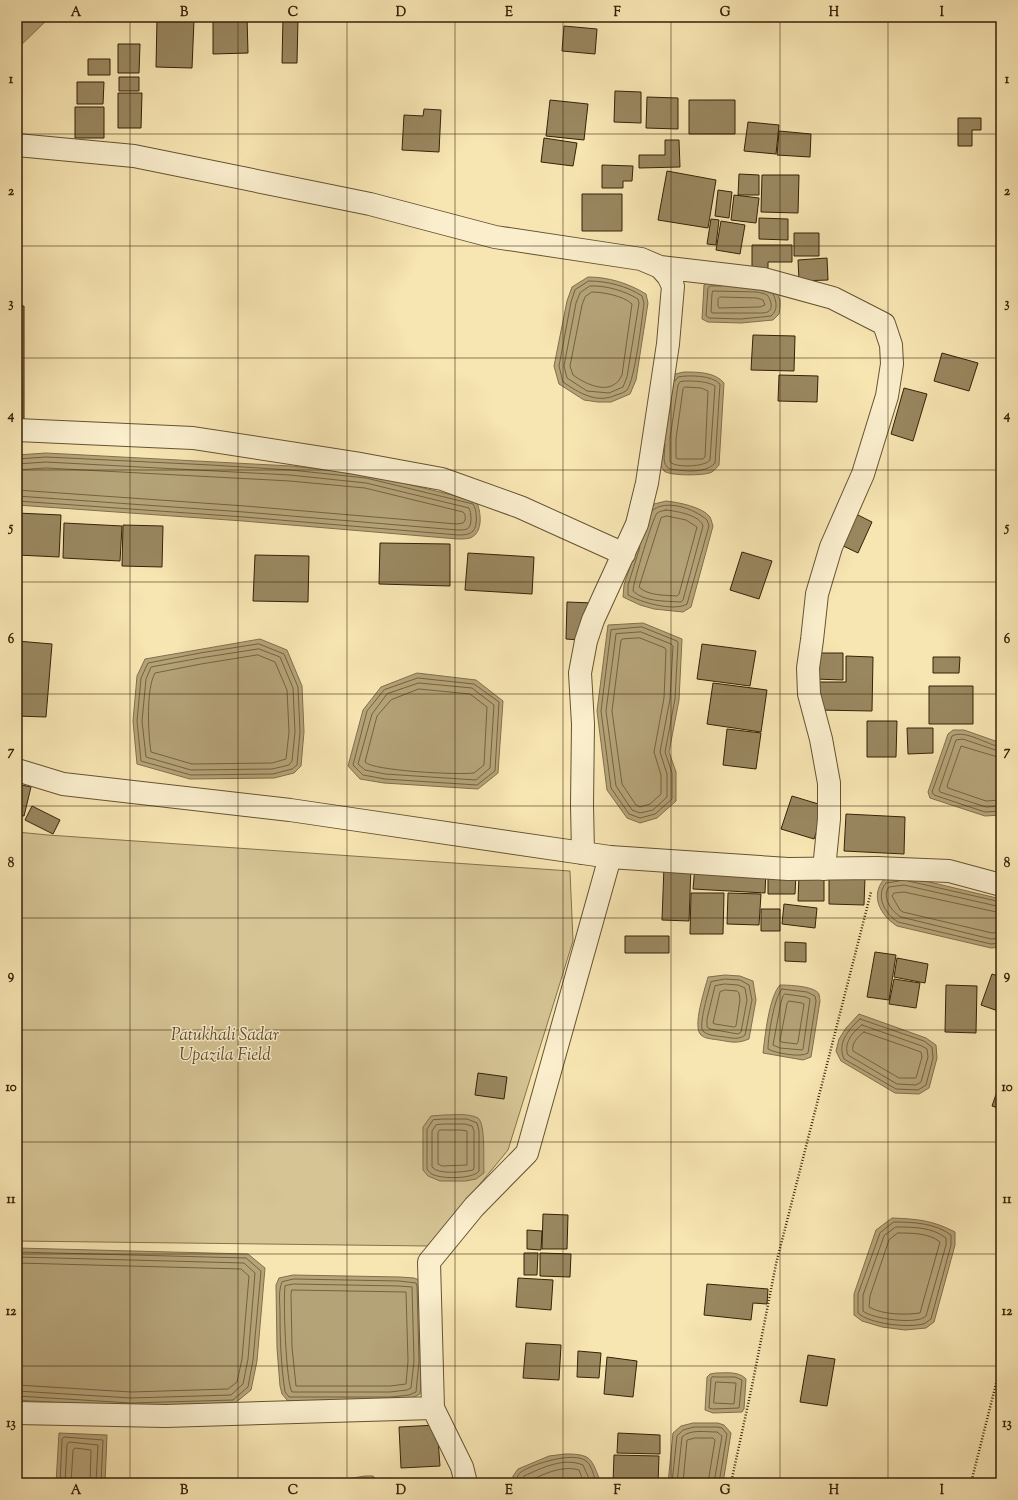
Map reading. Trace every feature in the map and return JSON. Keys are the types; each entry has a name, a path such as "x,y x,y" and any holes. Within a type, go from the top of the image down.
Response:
{"street":[{"path":"17,145 134,156 370,204 495,237 641,259 660,267 764,279 833,298 884,324 891,345 892,364 887,396 863,474 831,547 817,594 808,668 809,694 821,740 829,783 829,818 824,869"},
{"path":"583,852 583,724 580,673 586,641 593,620 637,524 647,483 668,344 673,286 668,276 660,267"},
{"path":"17,430 193,438 355,462 442,479 520,507 624,554"},
{"path":"17,770 63,784 290,810 610,857 788,869 877,868 949,871 1001,886"},
{"path":"466,1483 462,1468 433,1408 429,1262 474,1207 527,1153 610,857"},
{"path":"17,1413 165,1416 433,1408"}],"path":[{"path":"731,1483 776,1264 877,868"},
{"path":"971,1483 1001,1364"}],"green space":[{"name":"Patukhali Sadar Upazila Field","path":"17,832 570,871 573,941 508,1150 429,1246 17,1241"}],"water":[{"path":"17,17 50,17 17,49"},
{"path":"588,277 610,279 632,287 646,294 648,303 636,380 630,394 611,402 584,400 559,384 554,366 567,301 572,287"},
{"path":"708,282 775,289 780,300 779,314 773,320 741,323 708,322 702,319 704,285"},
{"path":"684,372 711,375 720,379 724,383 719,465 712,472 688,475 673,474 664,471 660,465 675,374"},
{"path":"46,453 291,466 367,474 476,501 480,521 478,531 474,535 466,539 458,539 243,521 17,505 17,455"},
{"path":"666,501 683,504 702,510 710,517 713,526 691,607 683,612 654,609 640,605 623,597 624,585 649,510 654,504"},
{"path":"643,623 682,639 679,700 669,752 676,772 676,801 657,818 640,823 627,818 607,790 597,711 608,625"},
{"path":"260,639 287,650 302,686 304,732 301,766 294,773 274,778 190,779 137,764 133,721 137,676 145,659"},
{"path":"417,673 476,680 503,701 498,773 478,789 384,783 360,779 348,766 363,710 381,687"},
{"path":"953,730 964,730 1001,743 1001,815 985,816 930,798 928,792 948,734"},
{"path":"904,876 1001,899 1001,947 991,948 897,926 891,922 879,905 877,898 878,892 884,879"},
{"path":"725,975 740,976 753,981 756,1000 749,1039 745,1041 734,1042 709,1039 701,1035 699,1031 698,1016 708,977"},
{"path":"780,985 812,989 817,991 819,994 820,1001 811,1057 803,1060 763,1053 770,1007"},
{"path":"859,1014 926,1038 936,1045 937,1058 929,1088 919,1094 895,1093 841,1061 836,1051 839,1039 846,1028"},
{"path":"470,1115 478,1118 481,1122 483,1135 484,1173 476,1179 465,1181 440,1181 428,1176 423,1170 423,1127 431,1116"},
{"path":"892,1218 924,1221 939,1225 955,1232 955,1245 934,1322 926,1328 905,1330 882,1327 862,1321 854,1315 854,1294 876,1230"},
{"path":"17,1248 248,1254 265,1268 257,1361 251,1390 234,1404 131,1407 17,1400"},
{"path":"293,1275 400,1277 419,1280 423,1361 420,1394 410,1399 288,1401 282,1394 280,1386 277,1348 276,1285 279,1278"},
{"path":"710,1374 736,1374 743,1376 746,1379 744,1409 742,1412 713,1413 705,1410 707,1377"},
{"path":"693,1423 718,1423 724,1425 731,1433 723,1483 668,1483 673,1433 681,1426"},
{"path":"59,1433 107,1435 105,1483 56,1483"},
{"path":"565,1454 581,1455 590,1460 593,1463 601,1483 513,1483 513,1476 518,1469 549,1456"},
{"path":"373,1476 380,1483 333,1483 334,1481"}],"building":[{"path":"213,17 247,17 248,53 213,54"},
{"path":"283,18 298,18 297,63 282,63"},
{"path":"157,19 194,20 192,68 156,67"},
{"path":"564,26 597,29 595,54 562,51"},
{"path":"118,44 140,44 139,73 118,73"},
{"path":"88,59 110,59 110,75 88,75"},
{"path":"119,77 139,77 139,91 119,91"},
{"path":"77,82 104,82 103,104 77,104"},
{"path":"615,91 641,92 641,123 614,122"},
{"path":"118,93 142,93 141,128 118,128"},
{"path":"647,97 678,98 678,129 646,128"},
{"path":"550,100 588,104 584,140 546,136"},
{"path":"689,100 735,100 735,134 689,134"},
{"path":"75,107 104,107 104,138 75,138"},
{"path":"424,109 441,110 439,152 402,150 404,115 423,116"},
{"path":"958,118 981,118 981,130 972,130 972,146 958,146"},
{"path":"748,122 779,125 776,154 744,151"},
{"path":"779,131 811,134 810,157 777,155"},
{"path":"544,138 577,143 573,166 541,162"},
{"path":"665,140 679,140 680,167 639,168 639,155 665,155"},
{"path":"602,165 633,166 632,181 623,181 623,188 602,188"},
{"path":"667,171 716,180 708,228 658,220"},
{"path":"739,174 759,175 759,195 738,195"},
{"path":"762,175 799,175 798,213 761,212"},
{"path":"718,190 732,192 729,218 715,216"},
{"path":"582,194 622,194 622,231 582,231"},
{"path":"734,195 759,198 756,223 731,220"},
{"path":"759,218 788,219 788,240 759,239"},
{"path":"711,219 719,220 716,245 707,244"},
{"path":"721,221 745,225 740,254 716,250"},
{"path":"794,233 819,233 819,256 794,256"},
{"path":"752,245 792,245 792,262 768,262 768,269 752,269"},
{"path":"827,258 828,280 799,281 798,260"},
{"path":"17,306 24,306 24,419 17,419"},
{"path":"753,335 795,336 794,371 751,370"},
{"path":"942,353 978,363 969,391 934,381"},
{"path":"779,375 818,376 817,402 778,401"},
{"path":"904,388 927,394 913,441 891,434"},
{"path":"852,512 872,522 858,553 837,543"},
{"path":"17,513 61,515 59,557 17,555"},
{"path":"64,523 122,526 120,561 63,558"},
{"path":"123,525 163,526 162,567 122,566"},
{"path":"380,543 450,544 450,586 379,584"},
{"path":"742,552 772,561 759,599 730,590"},
{"path":"468,553 534,557 532,594 465,590"},
{"path":"255,555 309,556 308,602 253,601"},
{"path":"567,602 594,603 593,641 566,639"},
{"path":"17,641 52,644 46,717 17,716"},
{"path":"702,644 756,651 750,686 697,679"},
{"path":"815,653 843,653 843,680 815,679"},
{"path":"846,656 873,657 872,711 817,710 817,682 846,682"},
{"path":"933,657 960,657 959,673 933,673"},
{"path":"713,683 767,690 761,732 707,724"},
{"path":"929,686 973,686 973,724 929,724"},
{"path":"867,721 897,721 896,757 867,757"},
{"path":"907,728 933,728 933,753 908,754"},
{"path":"727,729 761,733 756,769 723,765"},
{"path":"17,784 31,787 24,816 17,815"},
{"path":"792,796 825,806 814,839 781,829"},
{"path":"32,806 60,820 53,834 25,820"},
{"path":"846,814 905,817 904,854 844,851"},
{"path":"664,866 691,867 689,921 662,920"},
{"path":"695,866 766,870 765,893 693,889"},
{"path":"768,873 796,873 795,894 768,894"},
{"path":"799,875 824,876 824,901 798,901"},
{"path":"829,877 865,877 864,905 829,904"},
{"path":"691,893 724,893 723,934 690,934"},
{"path":"728,893 761,894 759,925 727,924"},
{"path":"784,904 817,908 815,928 782,924"},
{"path":"761,909 780,909 780,931 761,931"},
{"path":"625,936 669,936 669,953 625,953"},
{"path":"785,942 806,943 806,962 785,961"},
{"path":"875,952 896,955 889,1000 867,997"},
{"path":"897,958 928,964 925,983 894,977"},
{"path":"992,974 1001,977 1001,1012 981,1005"},
{"path":"894,979 920,983 916,1008 889,1004"},
{"path":"946,985 977,986 976,1033 945,1032"},
{"path":"478,1073 507,1077 504,1099 475,1095"},
{"path":"1001,1083 1001,1109 992,1106"},
{"path":"543,1214 568,1215 567,1249 542,1249"},
{"path":"527,1230 542,1231 541,1250 527,1249"},
{"path":"524,1253 538,1253 537,1275 524,1275"},
{"path":"540,1253 571,1254 570,1277 540,1276"},
{"path":"518,1278 553,1280 551,1310 516,1307"},
{"path":"707,1284 768,1289 767,1304 753,1303 751,1320 704,1315"},
{"path":"526,1343 561,1345 559,1380 523,1378"},
{"path":"578,1351 601,1353 599,1378 577,1377"},
{"path":"808,1355 835,1359 827,1406 800,1402"},
{"path":"607,1357 637,1361 633,1397 604,1394"},
{"path":"437,1425 440,1466 401,1468 399,1427"},
{"path":"618,1433 660,1435 660,1454 617,1453"},
{"path":"614,1455 659,1456 658,1483 613,1483"}]}
